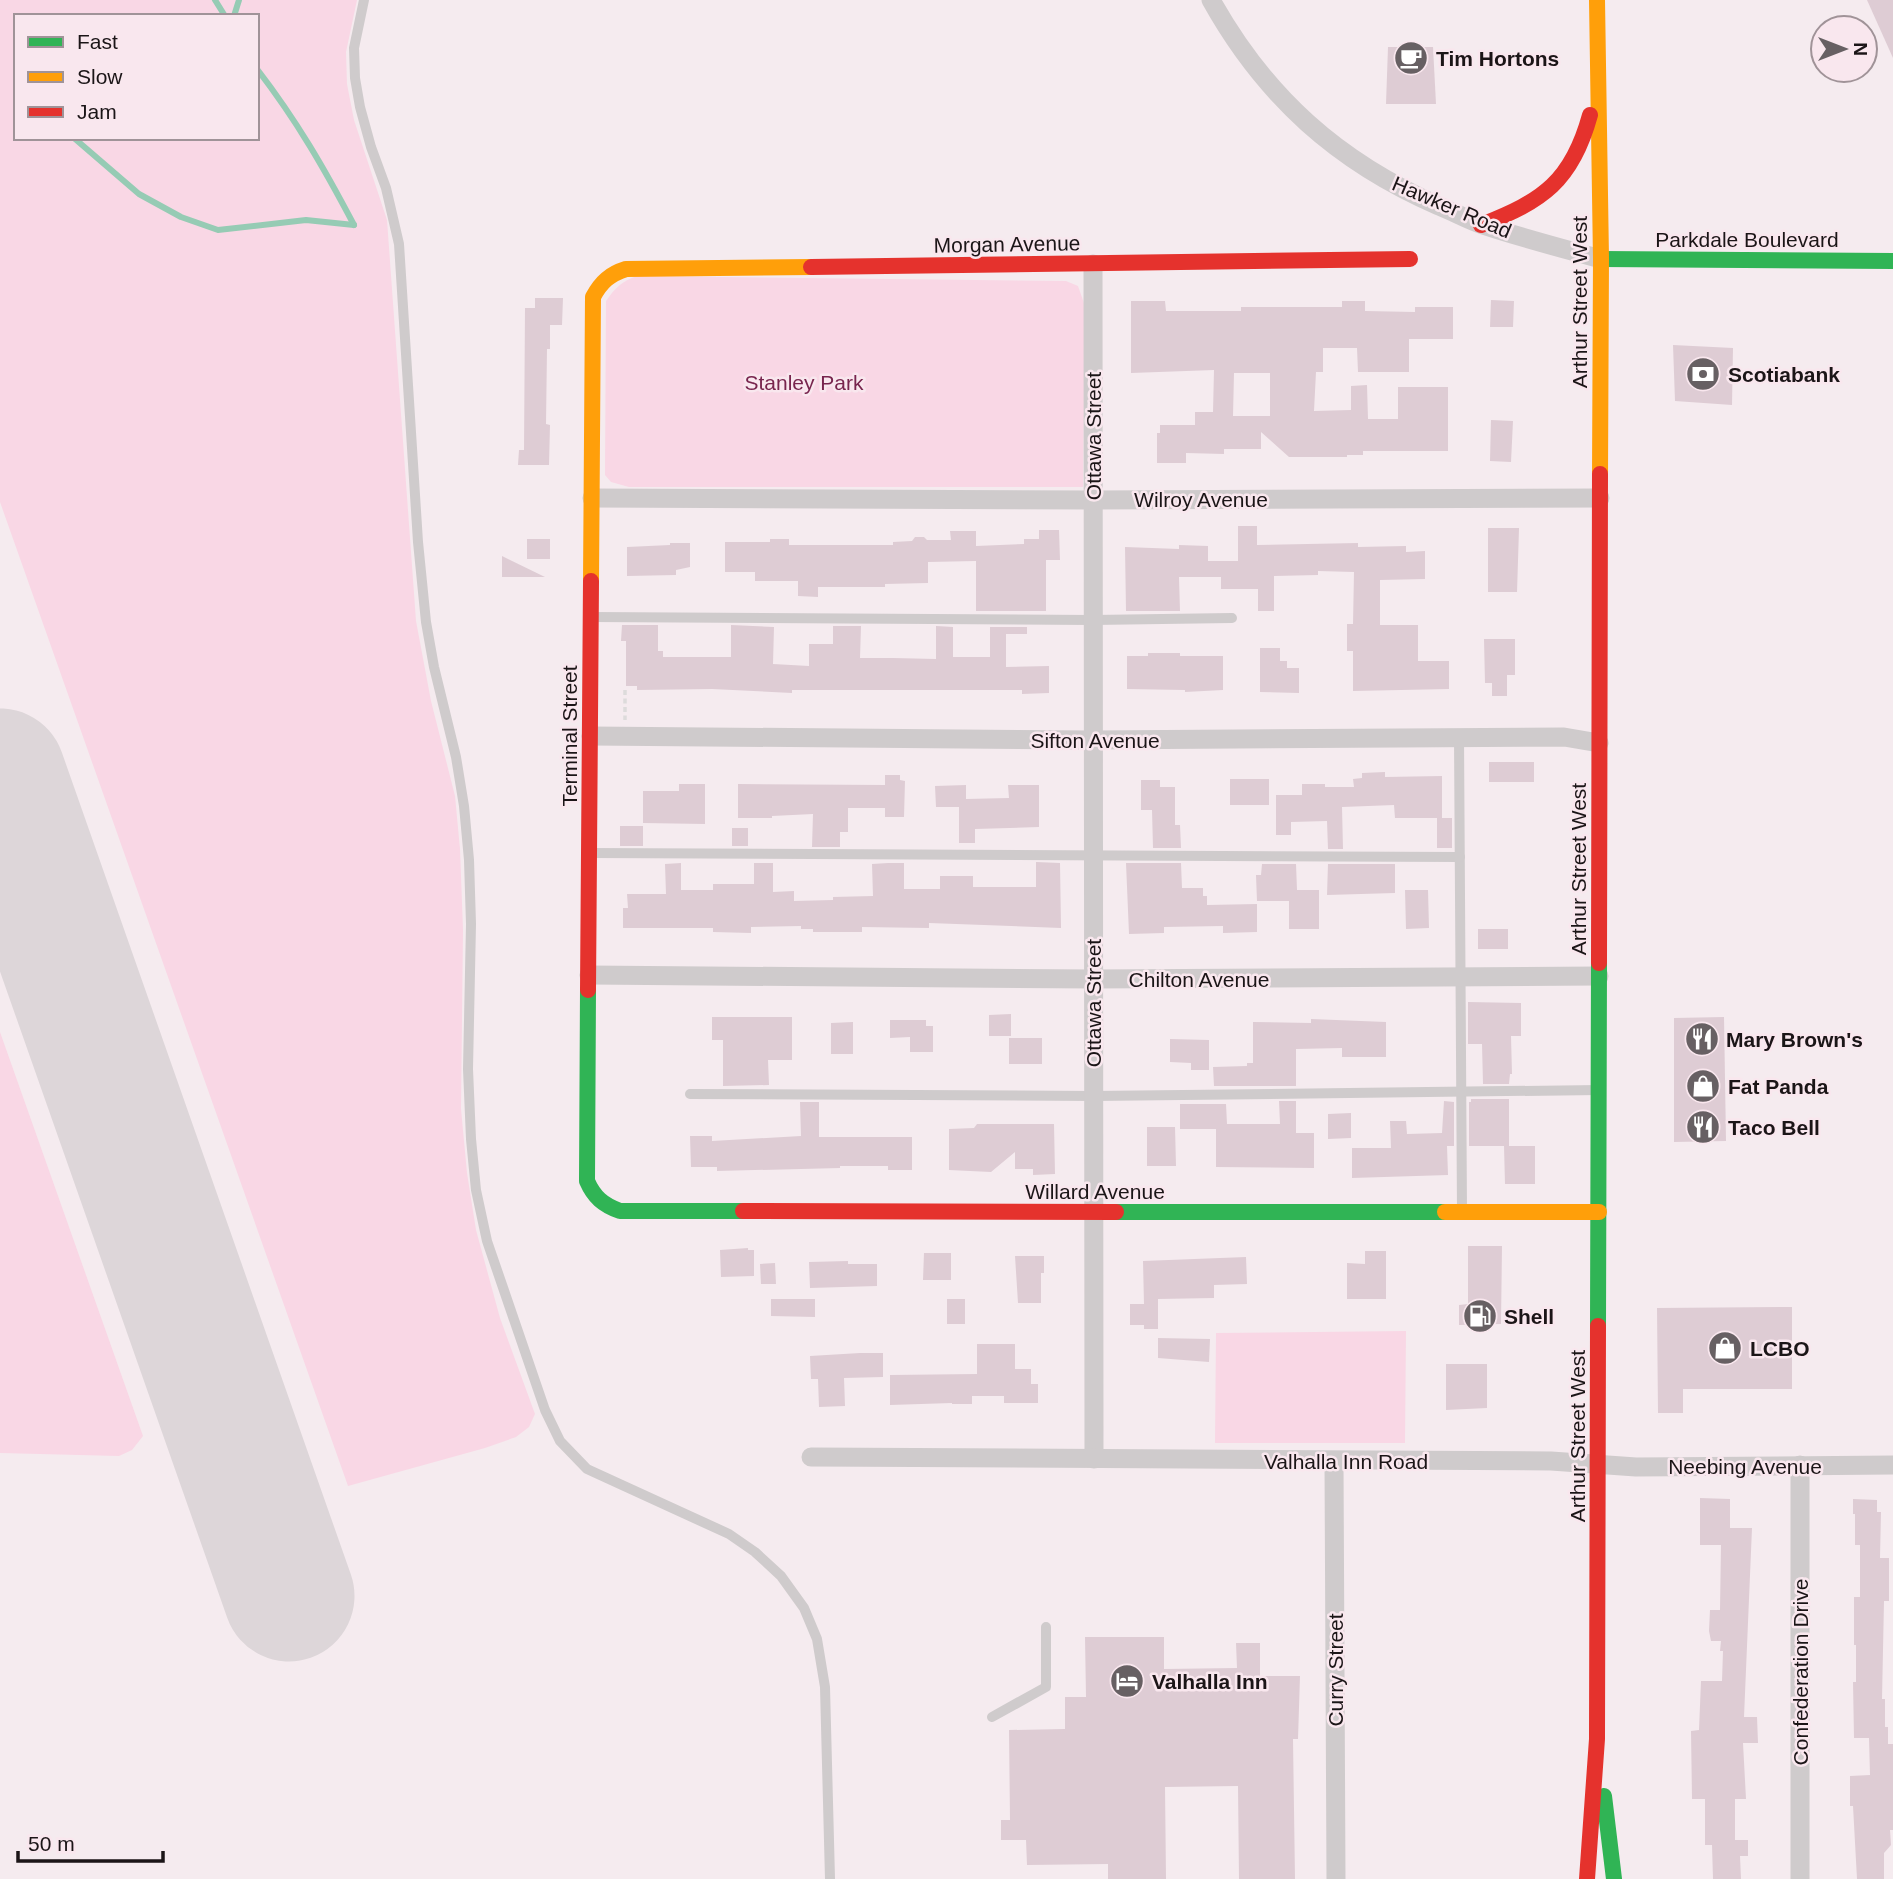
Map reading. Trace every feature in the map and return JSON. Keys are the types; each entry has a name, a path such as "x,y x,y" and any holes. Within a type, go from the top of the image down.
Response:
{"street":[{"name":"Hawker Road","path":"1211,0 1232,37 1272,89 1329,143 1397,187 1481,225 1601,260"},
{"name":"Arthur Street West","path":"1587,1879 1597,1739 1601,260 1597,0"},
{"path":"1481,225 1515,213 1533,202 1564,175 1589,123 1597,86"},
{"name":"Morgan Avenue","path":"606,277 626,269 1410,260"},
{"name":"Parkdale Boulevard","path":"1601,260 1893,261"},
{"name":"Ottawa Street","path":"1093,264 1094,1459"},
{"name":"Terminal Street","path":"594,1196 587,1181 593,297 606,277"},
{"name":"Wilroy Avenue","path":"592,498 1600,498"},
{"name":"Sifton Avenue","path":"591,736 1093,740 1564,737 1599,743"},
{"name":"Chilton Avenue","path":"589,975 1093,979 1599,976"},
{"name":"Willard Avenue","path":"594,1196 606,1206 620,1211 1599,1212"},
{"path":"811,1457 1094,1459"},
{"name":"Valhalla Inn Road","path":"1094,1459 1597,1463"},
{"name":"Curry Street","path":"1334,1462 1336,1879"},
{"name":"Neebing Avenue","path":"1597,1463 1636,1466 1893,1465"},
{"name":"Confederation Drive","path":"1800,1465 1800,1879"},
{"name":"Arthur Street West","path":"1597,1739 1614,1879"}],"lane":[{"path":"364,0 354,48 355,78 360,107 386,188 399,244 418,542 425,609 434,667 456,758 469,860 471,924 468,1069 471,1139 476,1190 487,1241 545,1410 560,1441 587,1469 729,1534 755,1552 781,1576 804,1608 817,1639 825,1687 830,1879"},
{"path":"591,617 1093,620 1232,618"},
{"path":"1459,737 1462,1213"},
{"path":"590,853 1460,858"},
{"path":"690,1094 1094,1096 1599,1090"},
{"path":"992,1717 1046,1687 1046,1627"}],"path":[{"path":"625,690 626,736"}],"green space":[{"path":"0,0 357,0 346,52 347,84 354,120 387,220 416,621 431,701 455,796 460,849 463,930 461,1109 467,1173 476,1230 500,1318 535,1414 529,1427 516,1437 348,1486 0,502"},
{"name":"Stanley Park","path":"637,276 1066,281 1078,286 1085,306 1083,487 629,487 611,482 605,475 606,301 619,286"},
{"path":"0,1032 143,1436 132,1450 119,1456 0,1453"},
{"path":"1406,1331 1405,1443 1215,1443 1216,1333"}],"building":[{"path":"1867,0 1893,0 1893,58 1879,27 1879,14 1873,14"},
{"name":"Tim Hortons","path":"1388,47 1433,47 1436,104 1386,104"},
{"path":"535,298 563,298 562,325 550,325 550,349 547,349 546,424 550,425 549,465 518,465 519,450 524,450 525,308 535,308"},
{"path":"1491,300 1514,301 1513,327 1490,327"},
{"path":"1131,301 1165,301 1166,311 1241,311 1241,307 1342,307 1342,301 1365,301 1365,311 1415,312 1415,307 1453,307 1453,339 1409,339 1409,372 1358,372 1357,348 1323,348 1323,372 1316,372 1314,411 1351,410 1351,386 1367,385 1368,419 1398,419 1398,387 1448,387 1448,451 1363,451 1363,455 1347,457 1289,457 1261,432 1261,449 1224,449 1224,454 1186,453 1186,463 1157,463 1157,433 1160,433 1160,425 1195,425 1195,412 1213,412 1214,370 1131,373","holes":["1234,373 1270,373 1270,416 1233,416"]},
{"name":"Scotiabank","path":"1673,345 1733,348 1732,405 1675,401"},
{"path":"1491,420 1513,421 1511,462 1490,461"},
{"path":"1238,526 1257,526 1257,545 1358,543 1358,547 1406,546 1406,552 1425,551 1425,579 1380,580 1380,625 1418,625 1418,661 1449,661 1449,689 1353,691 1353,651 1347,651 1347,624 1353,624 1354,572 1318,571 1318,575 1274,576 1274,611 1258,611 1258,589 1221,589 1221,577 1179,577 1180,611 1126,611 1125,547 1179,549 1179,545 1208,546 1208,561 1238,561"},
{"path":"1488,528 1519,528 1517,592 1488,592"},
{"path":"1039,530 1059,530 1060,560 1046,560 1046,611 976,611 976,561 928,562 928,583 885,584 885,587 818,587 818,597 798,596 798,581 755,581 755,572 725,572 725,542 770,542 770,539 789,539 789,545 893,545 893,542 912,541 915,537 951,540 950,531 976,531 976,546 1024,544 1024,539 1039,539"},
{"path":"527,539 550,539 550,559 527,559"},
{"path":"690,543 690,567 676,570 676,575 627,576 627,547"},
{"path":"502,556 545,577 502,577"},
{"path":"622,625 658,625 658,651 663,651 663,657 731,657 731,625 774,627 773,664 809,666 809,644 833,644 833,626 861,626 860,658 936,659 936,626 953,627 953,657 990,657 990,627 1027,627 1027,634 1006,634 1006,667 1049,666 1049,693 1022,694 1022,690 792,690 792,693 712,689 637,690 637,686 626,686 626,641 621,641"},
{"path":"1484,639 1515,639 1515,675 1507,675 1507,696 1492,696 1492,683 1485,683"},
{"path":"1260,648 1280,648 1280,661 1287,661 1287,668 1299,668 1299,693 1260,692"},
{"path":"1148,653 1223,656 1223,690 1185,692 1127,689 1127,656 1148,656"},
{"path":"1489,762 1534,762 1534,782 1489,782"},
{"path":"1385,772 1385,777 1442,776 1442,818 1395,818 1394,805 1342,807 1343,849 1328,849 1327,821 1291,822 1291,835 1276,835 1276,795 1302,795 1302,784 1354,787 1353,779 1362,778 1362,773"},
{"path":"885,775 900,775 900,780 905,781 904,817 885,817 885,808 848,808 848,832 840,832 840,847 812,847 813,814 738,818 738,784 885,785"},
{"path":"1230,779 1269,779 1269,805 1230,805"},
{"path":"1141,780 1160,780 1160,787 1175,787 1175,825 1180,825 1181,848 1153,848 1152,810 1141,810"},
{"path":"679,784 705,784 705,824 643,823 643,791 679,791"},
{"path":"966,785 966,799 1009,798 1008,785 1039,785 1039,827 975,829 975,843 959,843 959,807 936,807 935,786"},
{"path":"1437,818 1452,818 1452,848 1437,848"},
{"path":"620,826 643,826 643,846 620,846"},
{"path":"732,828 748,828 748,846 732,846"},
{"path":"1036,862 1060,863 1061,928 929,923 929,928 862,927 862,932 813,932 813,929 801,929 801,926 751,927 751,933 713,932 713,928 623,928 623,908 628,908 627,894 666,894 665,864 681,863 681,890 713,890 713,884 754,884 754,863 773,863 773,892 794,891 794,901 873,896 872,864 888,863 904,863 904,889 940,889 940,876 973,876 973,887 1036,887"},
{"path":"1126,863 1181,863 1182,888 1203,888 1207,905 1257,904 1257,932 1223,933 1223,926 1164,927 1164,933 1129,934"},
{"path":"1262,864 1296,864 1297,890 1319,890 1319,929 1289,929 1289,901 1257,901 1256,875 1261,875"},
{"path":"1328,864 1395,864 1395,893 1327,895"},
{"path":"1405,890 1428,890 1429,928 1406,929"},
{"path":"1478,929 1508,929 1508,949 1478,949"},
{"path":"1468,1002 1521,1003 1521,1036 1511,1036 1512,1074 1509,1084 1483,1084 1482,1044 1468,1044"},
{"path":"1011,1014 1011,1036 989,1036 989,1015"},
{"path":"712,1017 792,1017 792,1060 768,1060 769,1085 723,1086 723,1040 712,1040"},
{"path":"1724,1017 1726,1141 1674,1142 1674,1018"},
{"path":"1311,1019 1386,1022 1386,1057 1342,1057 1342,1048 1296,1049 1296,1086 1214,1086 1213,1067 1247,1066 1247,1063 1253,1063 1253,1022 1311,1023"},
{"path":"890,1020 926,1020 926,1026 933,1026 933,1052 910,1052 910,1037 890,1038"},
{"path":"853,1022 853,1054 831,1054 831,1023"},
{"path":"1009,1038 1042,1038 1042,1064 1009,1064"},
{"path":"1170,1039 1209,1040 1209,1070 1191,1070 1191,1063 1170,1062"},
{"path":"1471,1099 1509,1099 1509,1146 1535,1146 1535,1184 1505,1184 1504,1146 1469,1146"},
{"path":"1279,1101 1296,1101 1296,1133 1314,1133 1314,1168 1216,1167 1216,1129 1180,1129 1180,1104 1226,1104 1227,1124 1280,1124"},
{"path":"1444,1101 1454,1102 1454,1146 1447,1146 1448,1175 1352,1178 1352,1148 1391,1148 1390,1121 1406,1121 1407,1134 1442,1133"},
{"path":"800,1102 819,1102 819,1137 912,1137 912,1170 888,1170 888,1166 717,1171 717,1167 691,1167 690,1136 712,1136 712,1141 801,1136"},
{"path":"1351,1113 1351,1138 1328,1139 1328,1114"},
{"path":"977,1124 1054,1124 1055,1174 1033,1175 1033,1169 1015,1169 1015,1152 991,1172 949,1170 949,1129 974,1128"},
{"path":"1147,1127 1175,1127 1176,1166 1147,1166"},
{"path":"1468,1246 1502,1246 1501,1324 1459,1325 1459,1305 1468,1304"},
{"path":"720,1250 754,1250 754,1276 721,1277"},
{"path":"1365,1251 1386,1251 1386,1299 1347,1299 1347,1263 1365,1264"},
{"path":"924,1253 951,1253 951,1280 923,1280"},
{"path":"1015,1256 1044,1256 1041,1303 1018,1303"},
{"path":"1246,1257 1247,1284 1214,1285 1214,1298 1158,1299 1158,1329 1130,1325 1130,1304 1144,1304 1143,1261"},
{"path":"848,1261 848,1264 877,1264 877,1286 810,1288 809,1262"},
{"path":"775,1263 776,1284 761,1284 760,1264"},
{"path":"771,1299 815,1299 815,1317 771,1316"},
{"path":"947,1299 965,1299 965,1324 947,1324"},
{"name":"LCBO","path":"1792,1307 1792,1389 1683,1389 1683,1413 1658,1413 1657,1308"},
{"path":"1158,1338 1210,1339 1209,1362 1158,1358"},
{"path":"977,1344 1015,1344 1015,1369 1031,1369 1031,1384 1038,1384 1038,1403 1004,1403 1004,1396 972,1396 972,1404 890,1405 890,1375 977,1374"},
{"path":"883,1353 883,1377 844,1378 845,1406 819,1407 818,1379 811,1379 810,1356"},
{"path":"1446,1364 1487,1364 1487,1408 1446,1410"},
{"path":"1700,1498 1730,1499 1730,1528 1752,1528 1744,1717 1757,1717 1758,1743 1743,1743 1746,1799 1735,1799 1735,1840 1748,1840 1748,1856 1740,1856 1741,1879 1713,1879 1712,1845 1705,1845 1705,1799 1692,1799 1691,1731 1699,1730 1701,1681 1722,1681 1723,1651 1720,1651 1721,1641 1711,1641 1709,1631 1710,1610 1720,1610 1721,1545 1700,1545"},
{"path":"1853,1499 1877,1500 1877,1512 1881,1512 1880,1558 1889,1558 1889,1601 1884,1601 1882,1699 1885,1699 1888,1744 1893,1744 1893,1830 1890,1830 1891,1845 1884,1853 1884,1879 1857,1879 1853,1806 1850,1806 1850,1776 1870,1775 1869,1738 1854,1738 1854,1597 1860,1597 1860,1545 1855,1545"},
{"path":"1085,1637 1164,1637 1164,1669 1237,1668 1236,1643 1260,1643 1260,1676 1300,1676 1298,1739 1293,1739 1295,1879 1239,1879 1238,1786 1165,1787 1166,1879 1108,1879 1108,1864 1027,1865 1026,1840 1001,1840 1001,1820 1010,1820 1009,1730 1065,1729 1065,1697 1086,1697"}],"waterway":[{"path":"215,0 224,14"},
{"path":"235,14 239,0"},
{"path":"259,72 309,145 354,225"},
{"path":"76,140 139,194 181,217 218,230 306,220 354,225"}],"runway":[{"path":"0,774 289,1596"}],"traffic: fast":[{"path":"1601,259 1893,261"},
{"path":"1598,1326 1599,963"},
{"path":"588,990 587,1181 593,1192 604,1203 620,1211 743,1211"},
{"path":"1116,1212 1445,1212"},
{"path":"1604,1796 1614,1879"}],"traffic: slow":[{"path":"1597,0 1601,259 1600,474"},
{"path":"591,581 593,297 599,287 615,273 626,269 811,267"},
{"path":"1445,1212 1599,1212"}],"traffic: jam":[{"path":"1481,225 1522,207 1552,186 1574,157 1590,115"},
{"path":"811,267 1410,259"},
{"path":"1599,963 1600,474"},
{"path":"588,990 591,581"},
{"path":"743,1211 1116,1212"},
{"path":"1587,1879 1597,1739 1598,1326"}],"place":[{"name":"Tim Hortons","path":"1411,58"},
{"name":"Scotiabank","path":"1703,374"},
{"name":"Mary Brown's","path":"1702,1039"},
{"name":"Fat Panda","path":"1703,1086"},
{"name":"Taco Bell","path":"1703,1127"},
{"name":"Shell","path":"1480,1316"},
{"name":"LCBO","path":"1725,1348"},
{"name":"Valhalla Inn","path":"1127,1681"}]}
